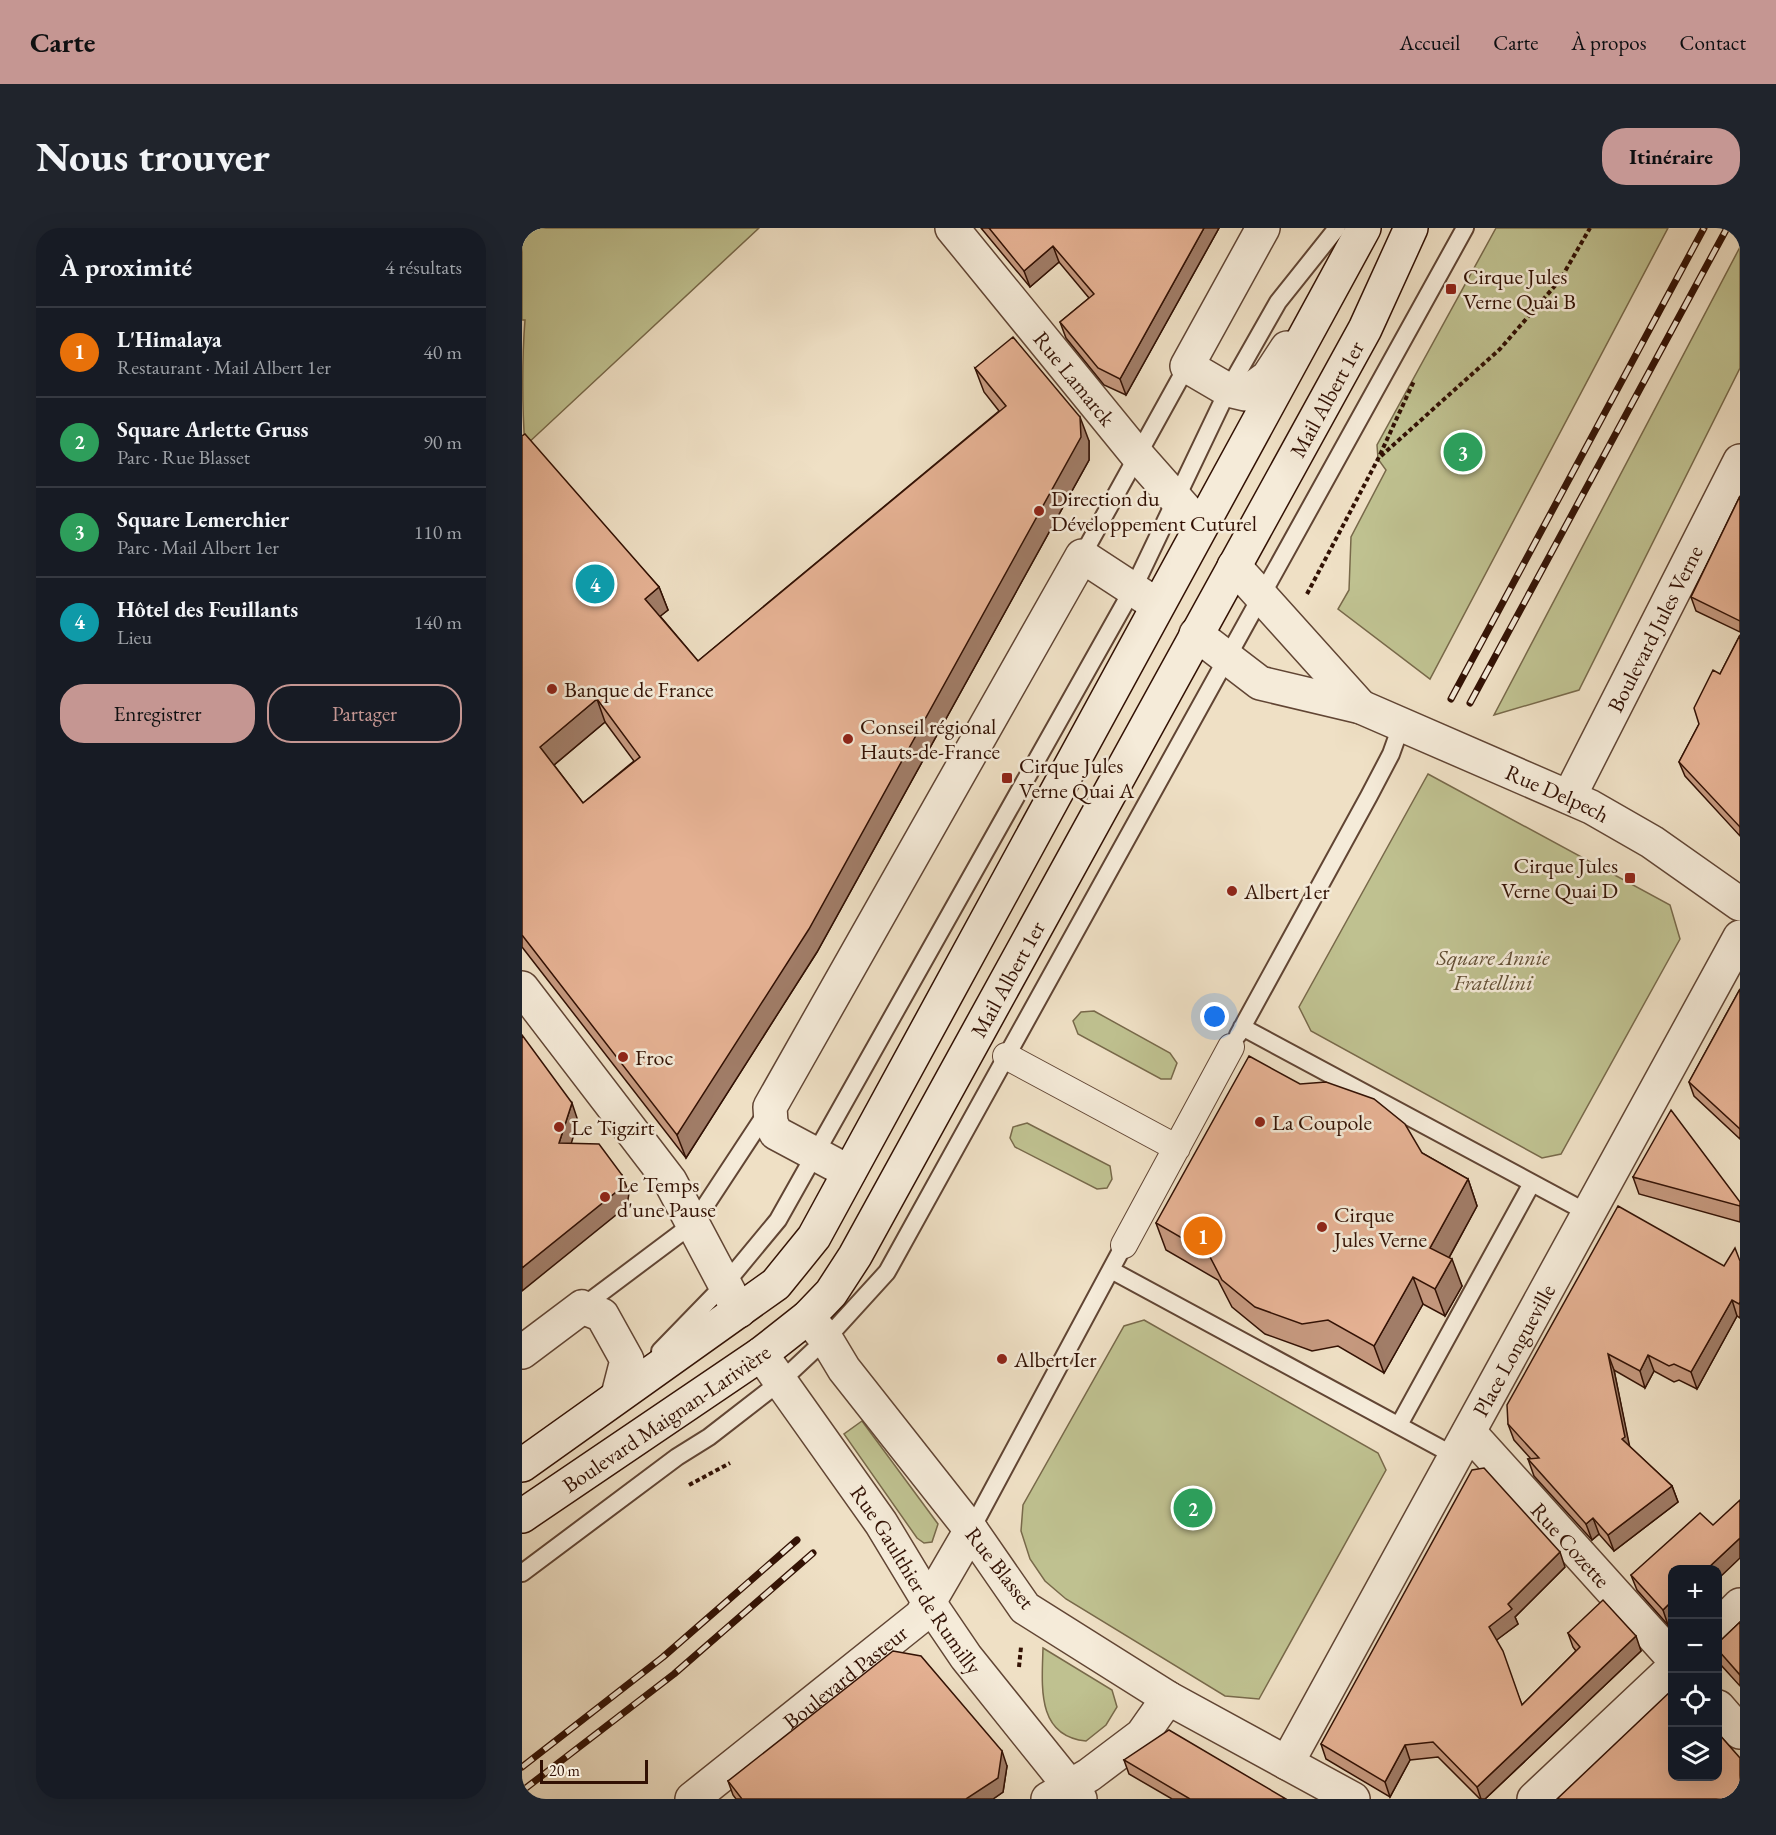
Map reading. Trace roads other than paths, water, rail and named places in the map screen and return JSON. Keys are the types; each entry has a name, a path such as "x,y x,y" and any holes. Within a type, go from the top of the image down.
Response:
{"street":[{"name":"Rue Lamarck","path":"952,228 1138,456 1200,526"},
{"path":"1228,390 1187,366 1263,228"},
{"name":"Mail Albert 1er","path":"817,1328 831,1293 855,1256 1365,328 1411,228"},
{"name":"Mail Albert 1er","path":"1228,390 1245,394 1268,377 1355,229"},
{"name":"Mail Albert 1er","path":"776,1284 814,1237 1145,596 1200,526 1355,229"},
{"name":"Boulevard Jules Verne","path":"1569,797 1740,461"},
{"path":"1200,526 1234,566"},
{"path":"849,1172 776,1133 771,1123 770,1107 1082,556 1145,596 1196,634"},
{"name":"Rue Delpech","path":"1234,566 1361,707"},
{"name":"Rue Delpech","path":"1196,634 1260,683 1361,707 1569,797 1652,842 1740,904"},
{"name":"Place Longueville","path":"1287,1763 1740,937"},
{"name":"Rue Gaulthier de Rumilly","path":"522,988 670,1181 761,1354 881,1523 930,1604 966,1657 1066,1795"},
{"path":"1124,1245 1237,1037"},
{"path":"1006,1056 1177,1148"},
{"name":"Rue Blasset","path":"776,1284 817,1328 844,1369 971,1530 1025,1608 1168,1698 1353,1799"},
{"name":"Boulevard Maignan-Larivière","path":"522,1465 631,1386 732,1298 776,1284"},
{"path":"522,1352 582,1306"},
{"name":"Boulevard Maignan-Larivière","path":"582,1306 602,1315 627,1360 631,1386"},
{"name":"Boulevard Maignan-Larivière","path":"522,1516 761,1354 817,1328"},
{"name":"Rue Cozette","path":"1462,1444 1668,1653"},
{"name":"Boulevard Pasteur","path":"693,1799 901,1634 930,1604 971,1530"},
{"path":"1722,1623 1740,1605"},
{"path":"1534,1799 1668,1673"},
{"path":"1066,1795 1142,1735 1168,1698"},
{"path":"1722,1712 1740,1732"}],"lane":[{"path":"522,1573 677,1457 709,1437 780,1382 817,1328 887,1272 1465,228"},
{"path":"1082,556 1187,366"},
{"path":"732,1298 814,1153 1145,596 1177,500 1228,390"},
{"path":"1401,726 1391,754 1237,1037 1532,1183 1588,1214"},
{"path":"582,1306 694,1223 770,1107"},
{"path":"1399,1425 1532,1183"},
{"path":"971,1530 1124,1245"},
{"path":"1111,1270 1399,1425 1462,1444"}],"railway":[{"path":"1451,699 1704,228"},
{"path":"1470,703 1727,228"},
{"path":"522,1767 663,1657 797,1540"},
{"path":"522,1791 674,1674 813,1553"}],"place":[{"name":"Cirque Jules Verne Quai B","path":"1451,289"},
{"name":"Square Lemerchier","path":"1463,452"},
{"name":"Direction du Développement Cuturel","path":"1039,511"},
{"name":"Hôtel des Feuillants","path":"595,584"},
{"name":"Banque de France","path":"552,689"},
{"name":"Conseil régional Hauts-de-France","path":"848,739"},
{"name":"Cirque Jules Verne Quai A","path":"1007,778"},
{"name":"Cirque Jules Verne Quai D","path":"1630,878"},
{"name":"Albert 1er","path":"1232,891"},
{"name":"Froc","path":"623,1057"},
{"name":"La Coupole","path":"1260,1122"},
{"name":"Le Tigzirt","path":"559,1127"},
{"name":"Le Temps d'une Pause","path":"605,1197"},
{"name":"Cirque Jules Verne","path":"1322,1227"},
{"name":"L'Himalaya","path":"1203,1236"},
{"name":"Albert Ier","path":"1002,1359"},
{"name":"Square Arlette Gruss","path":"1193,1508"}],"park label":[{"name":"Square Annie Fratellini","path":"1493,970"}]}
